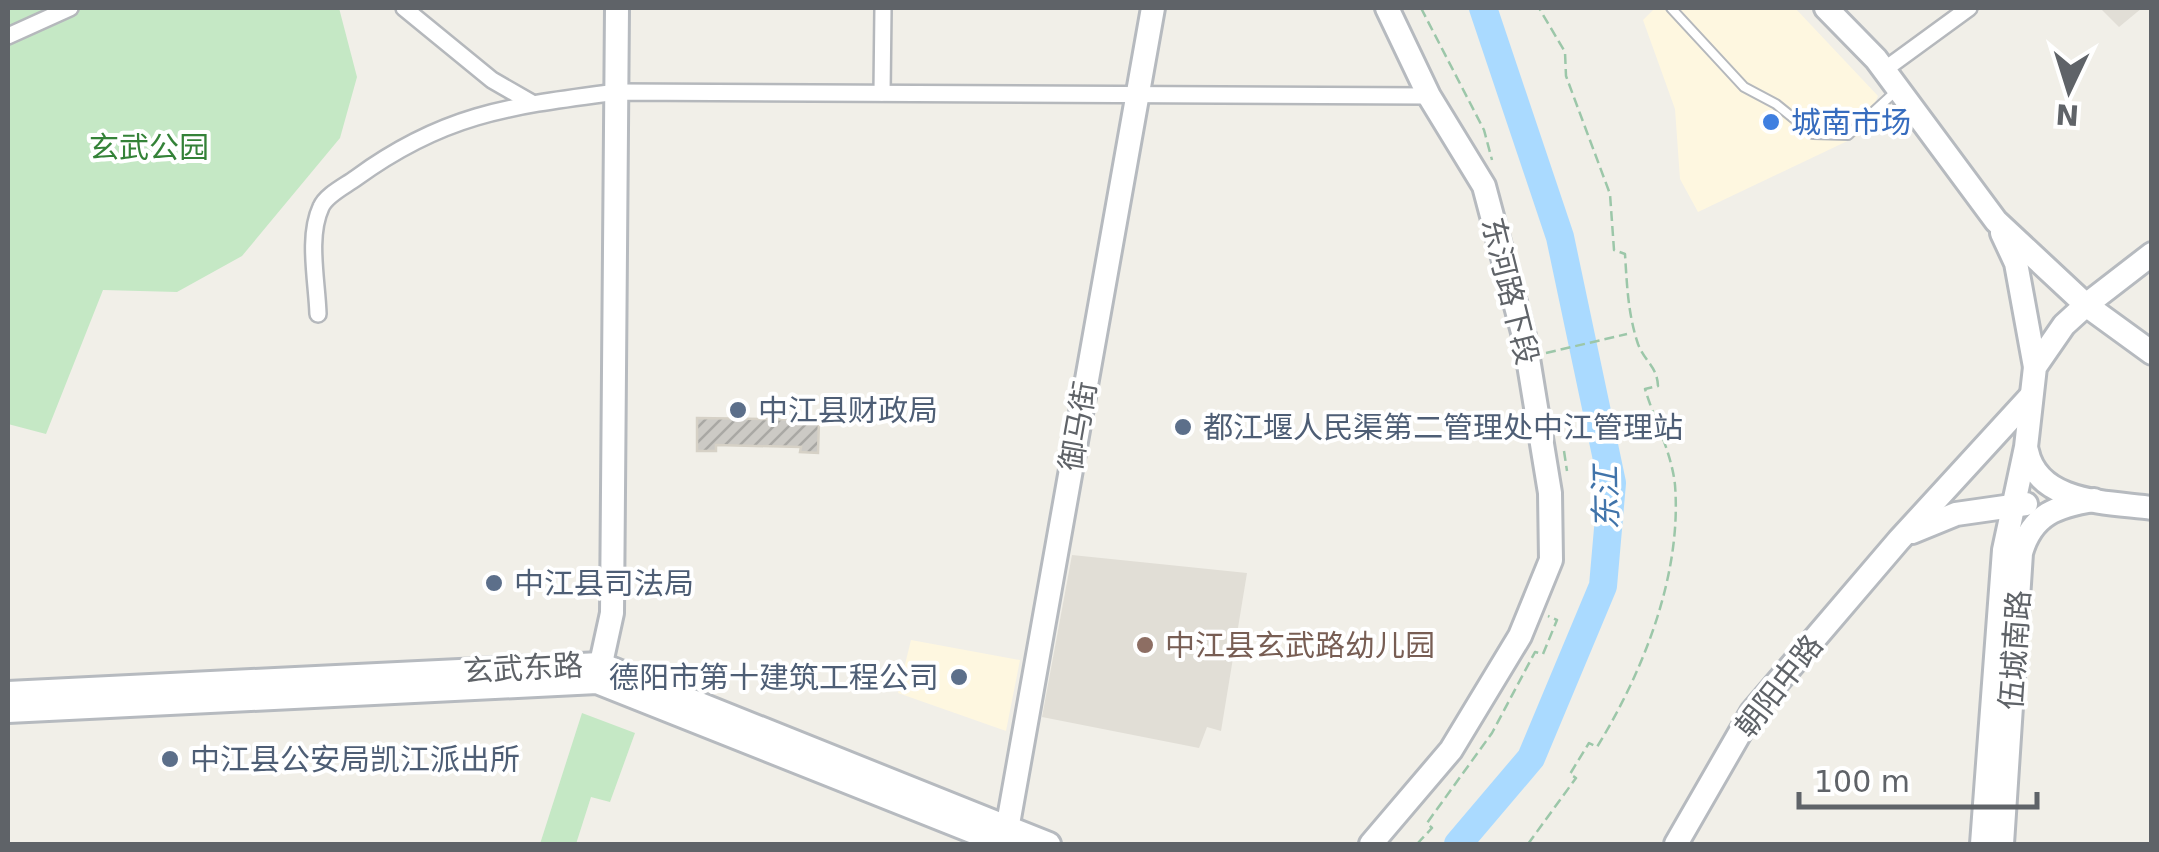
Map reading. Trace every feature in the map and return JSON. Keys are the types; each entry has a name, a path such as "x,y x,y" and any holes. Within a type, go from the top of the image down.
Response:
{"street":[{"path":"8,36 70,8"},
{"path":"404,8 492,80 532,103"},
{"path":"598,673 612,613 617,8"},
{"path":"882,8 882,92"},
{"name":"御马街","path":"1005,839 1153,8"},
{"name":"东河路下段","path":"1371,844 1450,750 1520,636 1550,560 1550,493 1525,340 1484,186 1429,96 1387,8"},
{"path":"1826,8 1884,70 1996,221 2086,305 2152,353"},
{"path":"1884,70 1969,8"},
{"path":"318,314 315,225 322,202 381,160 451,121 532,103 617,92 1429,96"},
{"path":"1996,221 2016,263 2035,368"},
{"path":"2035,368 2064,326 2152,254"},
{"name":"伍城南路","path":"1982,844 2004,550 2026,447 2035,368"},
{"name":"朝阳中路","path":"1676,844 1752,712 1899,540 2031,396"},
{"path":"2026,447 2035,474 2046,485 2094,500 2152,508"},
{"path":"1899,540 1956,514 2094,500"},
{"name":"伍城南路","path":"2002,844 2022,552 2035,522 2052,509 2094,500"},
{"name":"玄武东路","path":"8,711 598,673"},
{"name":"玄武东路","path":"8,694 598,673 1005,839 1049,844"}],"lane":[{"path":"1671,8 1744,88 1776,104 1813,134 1848,135 1898,89"}],"path":[{"path":"1421,8 1484,130 1494,166"},
{"path":"1528,844 1576,778 1570,774 1589,743 1598,746 1627,698 1662,610 1675,484 1645,389 1658,386 1657,369 1640,348 1628,312 1625,254 1614,250 1610,194 1566,76 1565,52 1540,8"},
{"path":"1476,134 1484,130"},
{"path":"1538,355 1627,334"},
{"path":"1556,450 1566,451 1567,470"},
{"path":"1417,844 1432,828 1427,822 1492,734 1535,652 1543,654 1557,620 1548,616"}],"shaded area":[{"name":"城南市场","path":"1655,8 1795,8 1878,96 1860,135 1698,212 1680,179 1675,109 1643,20"},
{"path":"2100,8 2142,8 2119,27"},
{"name":"中江县玄武路幼儿园","path":"1072,555 1247,573 1221,731 1207,727 1199,748 1042,717"},
{"name":"德阳市第十建筑工程公司","path":"911,640 1020,660 1006,731 898,693"}],"green space":[{"name":"玄武公园","path":"8,8 339,8 357,77 340,138 242,256 177,292 103,290 46,434 8,424"},
{"path":"582,713 635,733 610,802 591,797 576,844 540,844"}],"building":[{"path":"697,418 819,420 818,453 800,452 801,447 716,445 716,451 697,451"}],"waterway":[{"name":"东江","path":"1458,844 1531,758 1603,586 1612,483 1560,237 1483,8"}],"place":[{"name":"城南市场","path":"1771,122"},
{"name":"中江县财政局","path":"738,410"},
{"name":"都江堰人民渠第二管理处中江管理站","path":"1183,427"},
{"name":"中江县司法局","path":"494,583"},
{"name":"中江县玄武路幼儿园","path":"1145,645"},
{"name":"德阳市第十建筑工程公司","path":"959,677"},
{"name":"中江县公安局凯江派出所","path":"170,759"}]}
